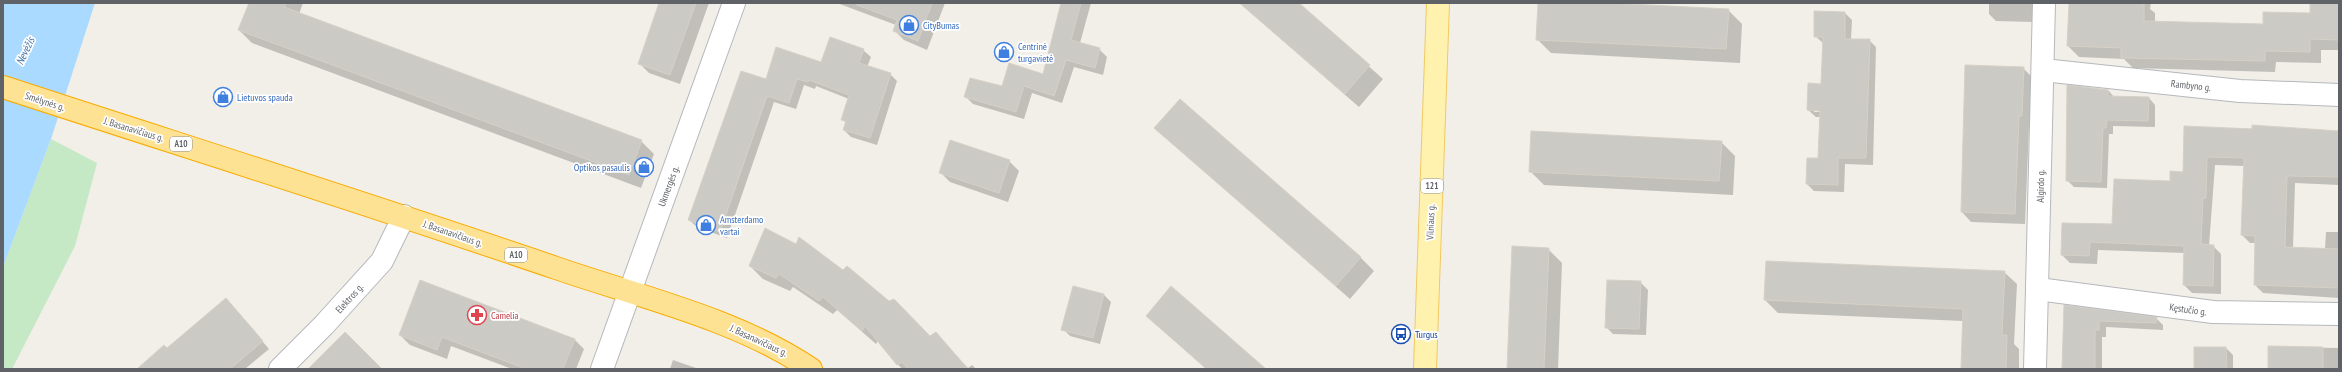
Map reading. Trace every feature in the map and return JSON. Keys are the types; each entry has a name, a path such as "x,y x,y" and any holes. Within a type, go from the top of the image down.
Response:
{"highway":[{"name":"Smėlynės g.","path":"3,87 88,114"},
{"name":"J. Basanavičiaus g.","path":"88,114 404,216 629,294 717,321 785,351 811,369"}],"main road":[{"name":"Vilniaus g.","path":"1425,369 1438,3"}],"street":[{"name":"Ukmergės g.","path":"602,369 734,3"},
{"name":"Algirdo g.","path":"2035,369 2044,3"},
{"name":"Rambyno g.","path":"2043,70 2240,91 2339,96"},
{"name":"Elektros g.","path":"280,369 324,325 382,261 404,216"},
{"name":"Kęstučio g.","path":"2038,289 2213,312 2339,314"}],"green space":[{"path":"51,139 97,163 75,246 12,369 3,369 3,267"}],"water":[{"name":"Nevėžis","path":"3,3 95,3 51,139 3,267"}],"building":[{"path":"249,3 286,3 284,7 642,140 629,175 238,30"},
{"path":"659,3 696,3 670,75 638,64"},
{"name":"CityBumas","path":"857,3 932,3 918,41 893,31 897,20 857,5"},
{"path":"1061,3 1081,3 1071,40 1100,48 1095,68 1066,60 1054,96 1024,86 1016,112 964,97 970,78 1002,86 1009,63 1043,74"},
{"path":"1240,3 1299,3 1370,65 1345,94"},
{"path":"1538,3 1609,3 1729,9 1726,49 1536,40"},
{"path":"2069,3 2144,3 2144,21 2263,24 2263,12 2310,13 2310,3 2339,3 2339,40 2310,39 2310,52 2265,51 2265,61 2121,58 2121,48 2067,46"},
{"path":"1814,11 1845,12 1845,39 1870,39 1866,158 1838,158 1838,185 1806,184 1807,158 1818,158 1820,111 1807,110 1808,83 1821,84 1823,37 1814,37"},
{"path":"830,37 864,49 859,63 891,73 870,138 843,130 846,121 841,120 849,95 809,80 808,82 797,79 789,103 767,96 720,232 688,220 741,71 766,79 776,47 821,62"},
{"path":"1965,65 2024,67 2022,116 2019,116 2015,214 1961,212"},
{"path":"2067,85 2108,90 2108,96 2149,97 2148,121 2107,120 2106,128 2103,128 2101,182 2066,181"},
{"path":"1180,99 1361,257 1336,286 1154,128"},
{"path":"2252,125 2339,131 2339,177 2287,176 2285,247 2339,249 2339,288 2254,285 2255,236 2241,235 2244,158 2207,157 2206,198 2203,198 2201,244 2214,245 2213,286 2183,285 2184,246 2090,242 2089,256 2061,255 2062,223 2112,224 2114,179 2170,181 2170,171 2183,172 2184,126 2252,129"},
{"path":"1531,131 1722,141 1719,181 1529,172"},
{"path":"950,140 1010,160 999,193 939,173"},
{"path":"765,228 796,244 799,237 843,270 847,266 889,301 894,299 930,336 936,332 968,369 908,369 902,362 897,365 865,326 862,331 823,297 819,301 779,274 776,278 749,266"},
{"path":"1512,246 1549,248 1544,369 1507,369"},
{"path":"1766,261 2005,271 2002,335 2007,335 2006,369 1961,369 1963,309 1764,300"},
{"path":"420,280 575,339 563,369 526,369 442,337 437,350 399,335"},
{"path":"1607,280 1641,281 1639,329 1605,328"},
{"path":"1073,286 1104,294 1093,338 1061,330"},
{"path":"1171,286 1266,369 1207,369 1146,316"},
{"path":"226,298 263,341 230,369 137,369 164,345 167,348"},
{"path":"2064,305 2157,317 2156,323 2099,321 2099,330 2095,330 2095,369 2062,369"},
{"path":"345,332 382,369 308,369"},
{"path":"2268,346 2323,347 2323,369 2268,369"},
{"path":"2194,347 2226,347 2227,369 2194,369"}],"place":[{"name":"CityBumas","path":"909,25"},
{"name":"Centrinė turgavietė","path":"1004,52"},
{"name":"Lietuvos spauda","path":"223,97"},
{"name":"Optikos pasaulis","path":"644,167"},
{"name":"Amsterdamo vartai","path":"706,225"},
{"name":"Camelia","path":"477,315"},
{"name":"Turgus","path":"1401,334"}]}
